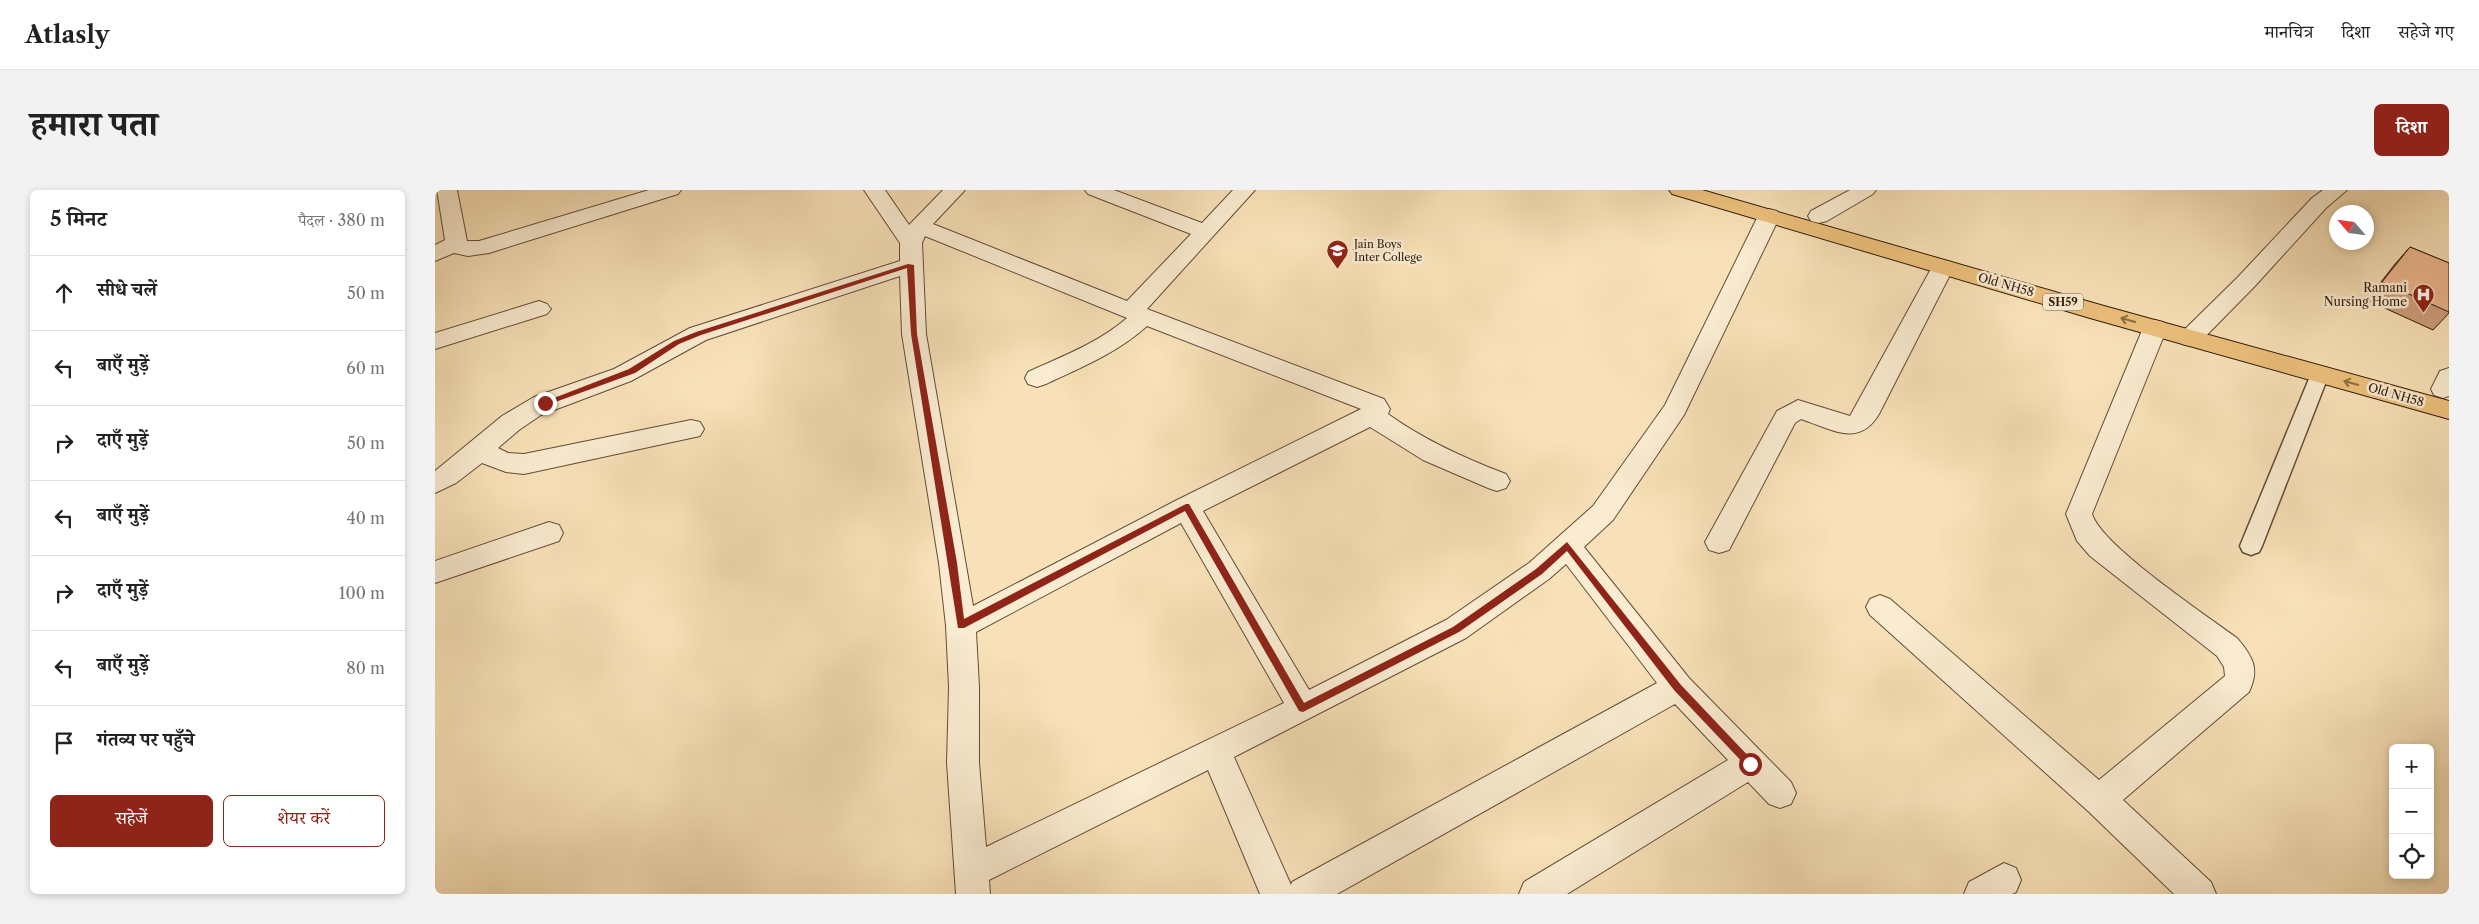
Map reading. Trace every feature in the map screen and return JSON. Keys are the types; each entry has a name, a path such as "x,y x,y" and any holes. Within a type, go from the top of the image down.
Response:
{"main road":[{"name":"Old NH58","path":"1679,190 1943,267 2016,280 2197,331 2447,392"},
{"name":"Old NH58","path":"1732,190 2016,280 2155,328 2197,331 2319,374 2447,392"}],"street":[{"path":"447,190 456,244"},
{"path":"456,244 467,250 481,248 671,190"},
{"path":"874,190 914,245 914,334 953,563 961,626 964,687 963,763 972,883 1216,751 1456,630 1539,571 1603,513 1675,409 1769,216"},
{"path":"435,483 452,475 522,415 545,403 632,371 683,340 914,245 955,190"},
{"path":"1095,190 1206,232"},
{"path":"1037,378 1100,350 1119,338 1206,232 1245,190"},
{"path":"1819,216 1866,190"},
{"path":"2197,331 2319,203 2337,190"},
{"path":"435,254 456,244"},
{"path":"914,245 1137,314 1375,405 1379,409 1371,415 1186,507 961,626"},
{"path":"1719,542 1786,417 1792,411 1798,409 1850,426 1859,423 1943,267"},
{"path":"435,341 539,309"},
{"path":"2099,800 2238,683 2241,674 2241,664 2227,647 2110,558 2081,527 2079,514 2155,328"},
{"path":"1371,415 1401,437 1427,452 1497,481"},
{"path":"482,450 497,461 507,464 523,464 691,428"},
{"path":"1186,507 1303,708"},
{"path":"435,572 549,533"},
{"path":"1567,545 1677,687 1780,793"},
{"path":"1880,607 2099,800 2199,894"},
{"path":"1304,894 1677,687"},
{"path":"1216,751 1277,894"},
{"path":"1536,894 1750,764"}],"lane":[{"path":"2251,546 2319,374"}],"building":[{"path":"2410,247 2449,263 2449,312 2382,282"}],"place":[{"name":"Jain Boys Inter College","path":"1338,269"},
{"name":"Ramani Nursing Home","path":"2423,314"}],"route":[{"path":"545,403 610,381 632,371 676,343 698,334 911,265 914,334 953,563 961,626 1186,507 1303,708 1456,630 1539,571 1567,545 1677,687 1750,764"}]}
